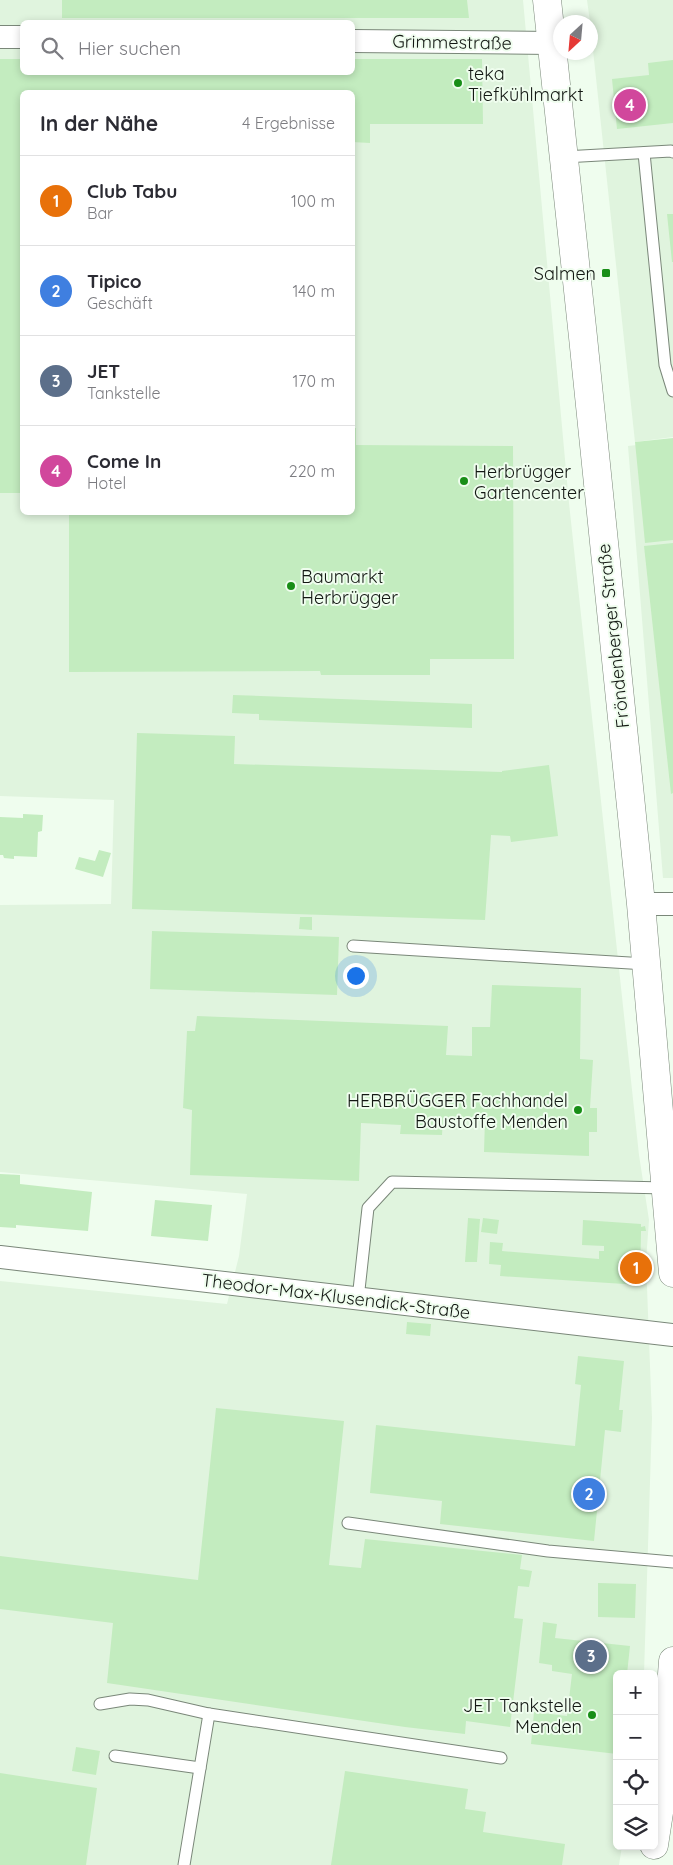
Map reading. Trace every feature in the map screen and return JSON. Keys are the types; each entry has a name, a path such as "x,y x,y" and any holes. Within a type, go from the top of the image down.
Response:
{"main road":[{"name":"Fröndenberger Straße","path":"550,1 552,42 641,904 673,1272"},
{"path":"658,1819 664,1780 673,1661"},
{"path":"651,1865 653,1850"}],"street":[{"path":"0,37 20,37"},
{"name":"Grimmestraße","path":"355,41 552,42"},
{"path":"641,904 673,904"},
{"name":"Theodor-Max-Klusendick-Straße","path":"0,1257 673,1335"}],"lane":[{"path":"564,158 673,152"},
{"path":"644,153 665,366 673,391"},
{"path":"353,946 646,964"},
{"path":"358,1299 368,1208 392,1182 666,1188"},
{"path":"348,1522 548,1550 673,1562"},
{"path":"100,1704 148,1700 209,1714 501,1758"},
{"path":"184,1865 209,1714"},
{"path":"115,1756 200,1768"}],"shaded area":[{"path":"0,0 523,0 569,503 639,1155 649,1220 646,1261 652,1418 644,1670 613,1670 613,1850 621,1850 619,1865 0,1865 0,1281 227,1304 239,1256 247,1194 0,1172 0,905 111,904 114,800 0,796"},
{"path":"587,0 673,0 673,437 635,442 594,60 598,60 598,15 589,15"},
{"path":"673,441 673,878 663,878 628,446"}],"building":[{"path":"62,0 467,0 469,18 62,18"},
{"path":"0,59 20,59 20,75 355,75 355,59 482,59 483,124 370,124 370,143 355,142 355,90 20,90 20,493 0,493"},
{"path":"673,60 673,123 617,129 612,79 649,75 648,63"},
{"path":"667,214 673,214 673,262 672,262"},
{"name":"Baumarkt Herbrügger","path":"355,428 356,445 513,446 514,659 430,659 430,675 321,675 320,671 69,672 69,515 355,515"},
{"path":"673,438 673,540 645,543 635,442"},
{"path":"673,543 673,793 671,794 644,546"},
{"path":"233,695 472,704 472,728 259,720 259,714 232,713"},
{"path":"137,733 235,736 234,764 502,772 549,765 558,836 511,842 510,836 491,835 485,920 132,909"},
{"path":"23,814 43,815 42,831 38,832 37,857 14,856 14,859 4,858 3,855 0,855 0,817 23,818"},
{"path":"99,850 111,853 103,877 75,869 79,857 95,861"},
{"path":"300,917 312,917 312,930 299,929"},
{"path":"152,931 339,937 337,995 150,989"},
{"path":"492,985 581,988 580,1059 593,1060 590,1108 597,1108 597,1132 589,1132 589,1156 484,1152 485,1119 443,1118 442,1135 400,1134 401,1125 361,1123 359,1181 190,1175 192,1110 183,1108 187,1031 195,1031 197,1016 448,1026 446,1055 472,1056 472,1027 490,1027"},
{"path":"0,1174 20,1175 20,1184 92,1192 88,1231 16,1225 16,1228 0,1227"},
{"path":"155,1200 212,1205 208,1241 151,1236"},
{"path":"468,1218 480,1219 477,1262 465,1262"},
{"path":"483,1218 499,1220 497,1234 481,1232"},
{"path":"583,1220 641,1224 641,1227 645,1226 646,1231 641,1231 640,1285 500,1276 501,1265 489,1264 490,1242 503,1243 502,1251 599,1259 599,1251 604,1251 604,1246 582,1245"},
{"path":"407,1322 431,1324 430,1336 406,1334"},
{"path":"578,1356 624,1361 619,1410 623,1410 621,1432 605,1430 594,1541 440,1524 442,1501 370,1493 376,1425 575,1446 581,1385 575,1384"},
{"path":"216,1408 344,1421 329,1565 361,1568 365,1539 522,1555 520,1569 532,1571 529,1587 518,1586 514,1618 523,1619 510,1727 466,1721 465,1734 405,1727 107,1683 113,1623 0,1609 0,1556 198,1580"},
{"path":"598,1583 636,1584 635,1618 598,1617"},
{"path":"543,1622 557,1624 555,1638 630,1646 627,1670 613,1670 613,1754 531,1744 534,1712 567,1716 572,1674 552,1671 552,1665 539,1663"},
{"path":"76,1747 100,1751 96,1775 72,1771"},
{"path":"345,1771 468,1789 465,1809 486,1812 483,1832 565,1844 562,1865 331,1865"},
{"path":"0,1773 97,1788 86,1865 0,1865"}],"place":[{"name":"teka Tiefkühlmarkt","path":"458,83"},
{"name":"Come In","path":"630,105"},
{"name":"Salmen","path":"606,273"},
{"name":"Herbrügger Gartencenter","path":"464,481"},
{"name":"Baumarkt Herbrügger","path":"291,586"},
{"name":"HERBRÜGGER Fachhandel Baustoffe Menden","path":"578,1110"},
{"name":"Club Tabu","path":"636,1268"},
{"name":"Tipico","path":"589,1494"},
{"name":"JET","path":"591,1656"},
{"name":"JET Tankstelle Menden","path":"592,1715"}]}
